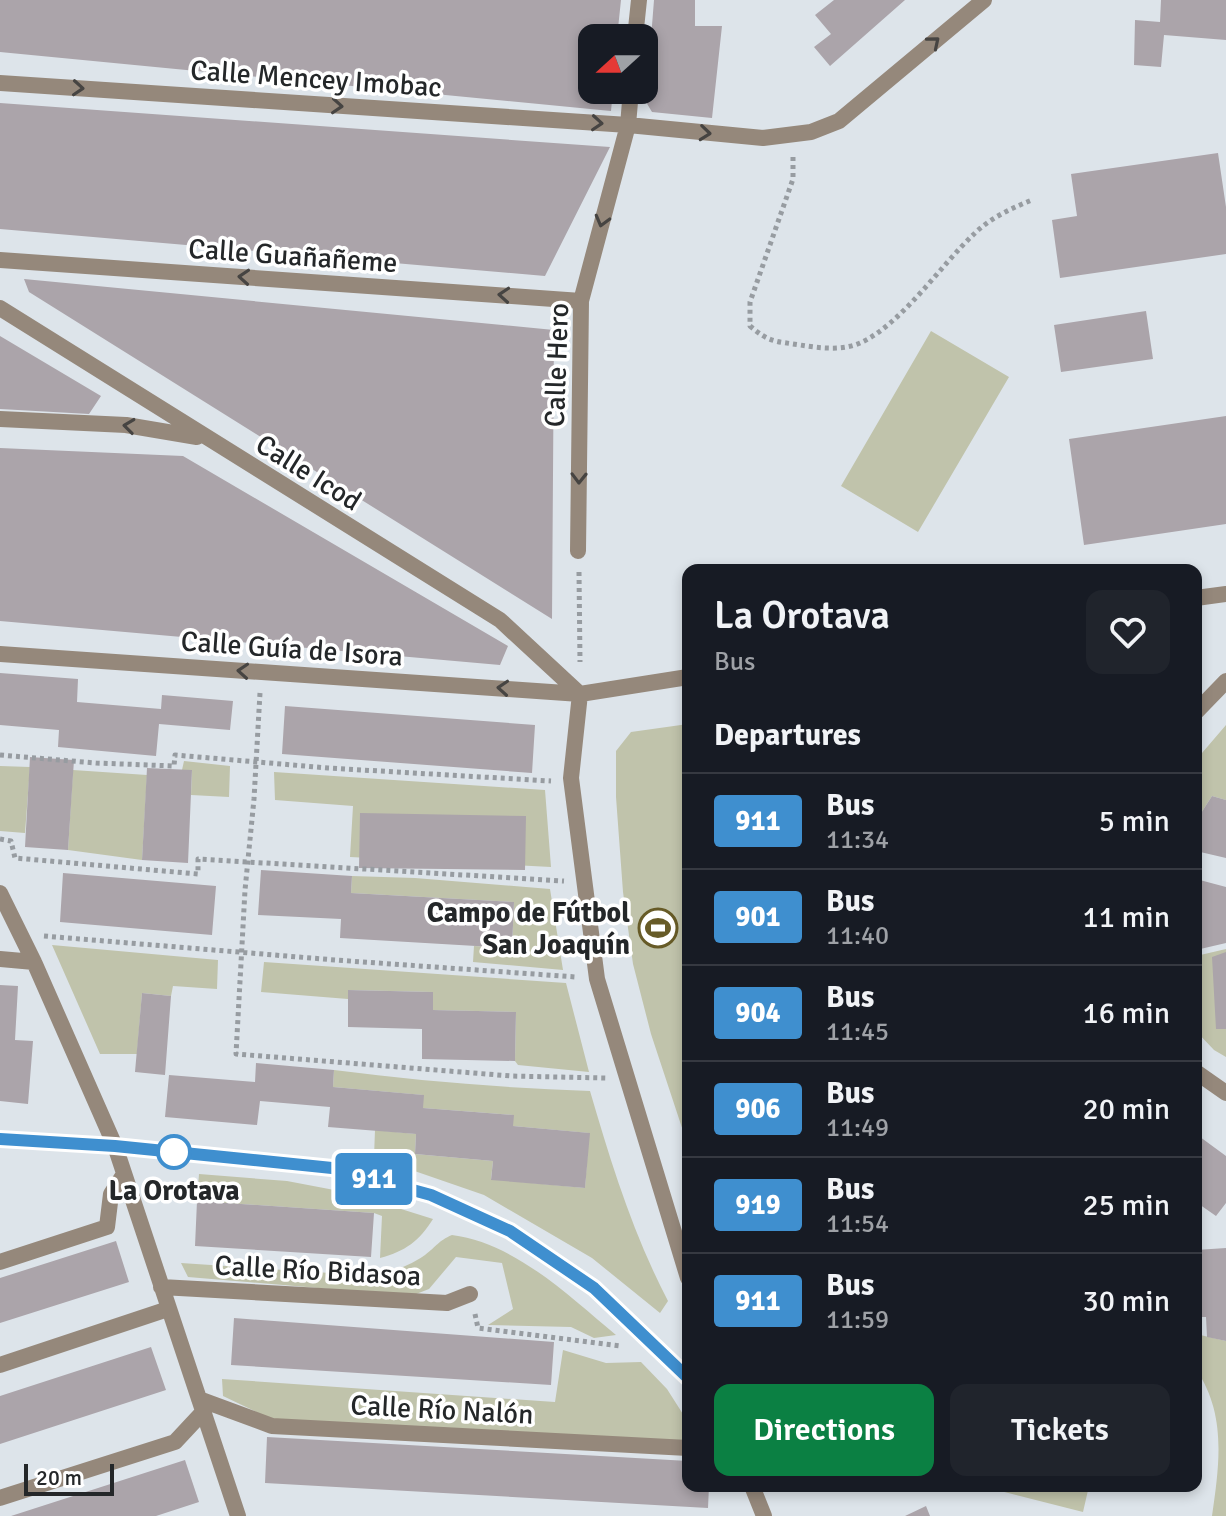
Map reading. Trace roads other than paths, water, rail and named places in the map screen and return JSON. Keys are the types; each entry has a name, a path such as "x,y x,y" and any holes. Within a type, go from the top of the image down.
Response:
{"street":[{"path":"636,24 639,0"},
{"name":"Calle Mencey Imobac","path":"0,83 628,125 763,138 811,132 839,121 984,0"},
{"name":"Calle Hero","path":"578,551 581,301 628,125 630,104"},
{"name":"Calle Guañañeme","path":"0,260 581,301"},
{"name":"Calle Icod","path":"0,308 500,620 580,694"},
{"path":"0,419 126,425 206,438"},
{"path":"1202,597 1226,594"},
{"name":"Calle Guía de Isora","path":"0,654 580,694 682,678"},
{"path":"1202,706 1226,681"},
{"path":"580,694 572,782 597,979 682,1258"},
{"path":"0,893 34,962 115,1146 238,1516"},
{"path":"0,959 34,962"},
{"path":"1202,1076 1226,1093"},
{"path":"0,1139 115,1146 332,1168 431,1195 510,1231 594,1288 682,1372"},
{"path":"0,1262 107,1227 111,1194 124,1174"},
{"name":"Calle Río Bidasoa","path":"161,1287 447,1303 470,1294"},
{"path":"0,1365 168,1309"},
{"path":"0,1498 175,1442 201,1405"},
{"name":"Calle Río Nalón","path":"201,1405 272,1426 682,1448"},
{"path":"754,1492 764,1516"}],"place":[{"name":"Campo de Fútbol San Joaquín","path":"658,928"},
{"name":"La Orotava","path":"174,1152"}]}
